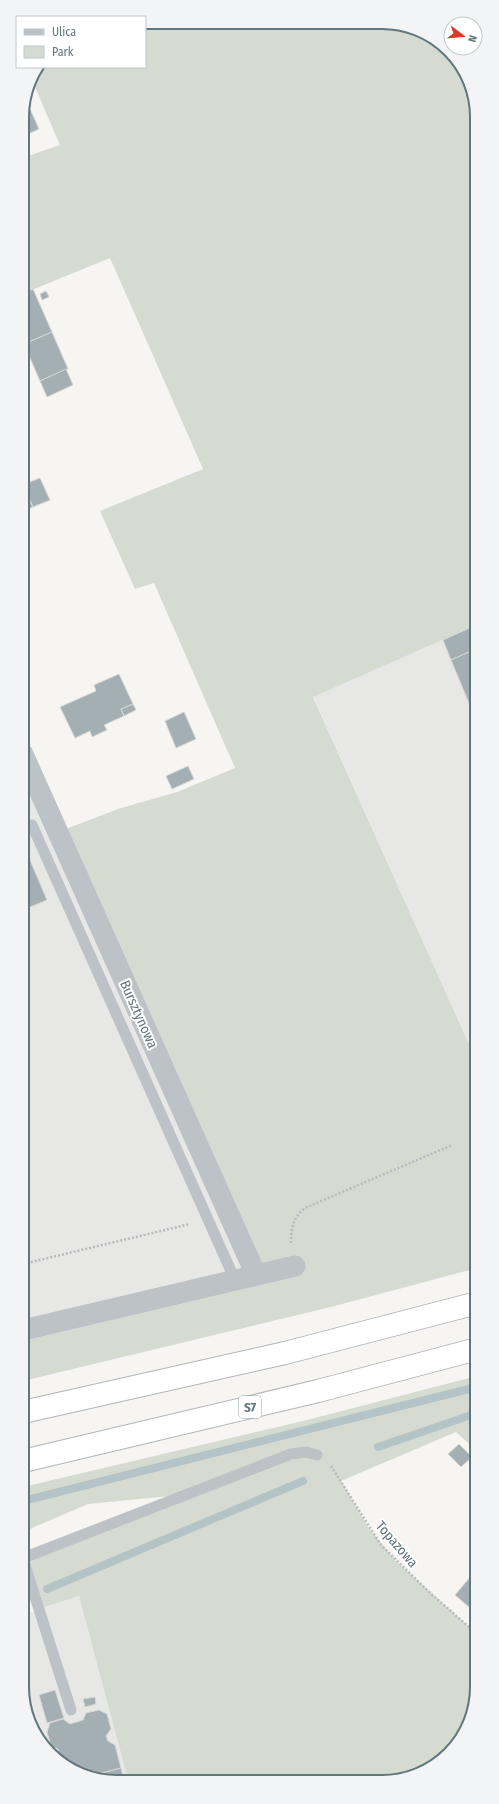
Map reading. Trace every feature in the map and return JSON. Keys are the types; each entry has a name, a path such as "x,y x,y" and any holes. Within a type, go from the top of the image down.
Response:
{"highway":[{"path":"29,1411 285,1352 470,1303"},
{"name":"S7","path":"29,1460 318,1391 470,1351"}],"street":[{"name":"Bursztynowa","path":"29,768 256,1275"},
{"path":"29,1329 295,1266"}],"lane":[{"path":"32,826 235,1280"},
{"path":"29,1557 183,1495 292,1454 306,1452 316,1455"},
{"path":"29,1578 71,1710"}],"path":[{"path":"295,1266 291,1243 291,1231 299,1213 305,1208 452,1145"},
{"path":"29,1263 208,1220"},
{"name":"Topazowa","path":"316,1455 336,1471 368,1527 395,1560 470,1628"}],"shaded area":[{"path":"470,628 470,1046 313,696"},
{"path":"29,768 256,1275 29,1329"},
{"path":"79,1596 127,1775 100,1773 78,1766 64,1757 44,1736 38,1726 30,1698 29,1613"}],"green space":[{"path":"146,29 388,29 399,31 421,38 440,51 443,56 448,59 461,78 467,94 469,106 470,628 313,697 470,1046 470,1270 331,1307 29,1380 29,1329 256,1275 58,832 118,809 177,792 235,768 154,583 135,589 100,511 203,469 110,258 29,291 29,156 60,145 35,87 44,68 146,68"},
{"path":"470,1378 470,1445 456,1432 341,1481 368,1527 395,1560 470,1628 470,1693 467,1710 461,1726 448,1745 431,1760 421,1766 405,1772 393,1774 127,1775 79,1596 39,1609 29,1577 29,1556 181,1495 88,1504 29,1529 29,1486 307,1420"}],"building":[{"path":"30,108 39,129 29,134"},
{"path":"33,289 52,332 29,342 29,291"},
{"path":"46,291 49,297 42,300 40,294"},
{"path":"52,332 68,369 40,381 29,356 29,342"},
{"path":"66,369 73,385 47,397 40,381"},
{"path":"40,478 50,500 33,507 29,498 29,482"},
{"path":"29,500 33,507 29,509"},
{"path":"470,628 470,652 451,660 443,640"},
{"path":"470,652 470,706 451,660"},
{"path":"119,674 133,704 121,709 124,716 104,725 107,730 92,737 90,731 75,738 60,707 96,691 94,685"},
{"path":"133,704 136,710 124,716 121,709"},
{"path":"184,712 196,739 176,748 165,721"},
{"path":"188,766 194,779 172,789 166,776"},
{"path":"29,858 47,900 29,908"},
{"path":"459,1444 470,1455 470,1459 461,1467 448,1454"},
{"path":"470,1577 470,1608 455,1595"},
{"path":"55,1690 64,1718 47,1723 39,1695"},
{"path":"95,1697 96,1704 85,1707 83,1699"},
{"path":"99,1710 107,1714 111,1729 106,1736 108,1741 115,1745 121,1768 101,1773 89,1770 73,1763 59,1752 58,1749 51,1744 47,1732 50,1723 63,1719 70,1724 83,1720 86,1713"},
{"path":"121,1768 123,1775 111,1775 101,1773"}],"waterway":[{"path":"29,1499 470,1389"},
{"path":"378,1447 470,1415"},
{"path":"47,1589 303,1481"}]}
